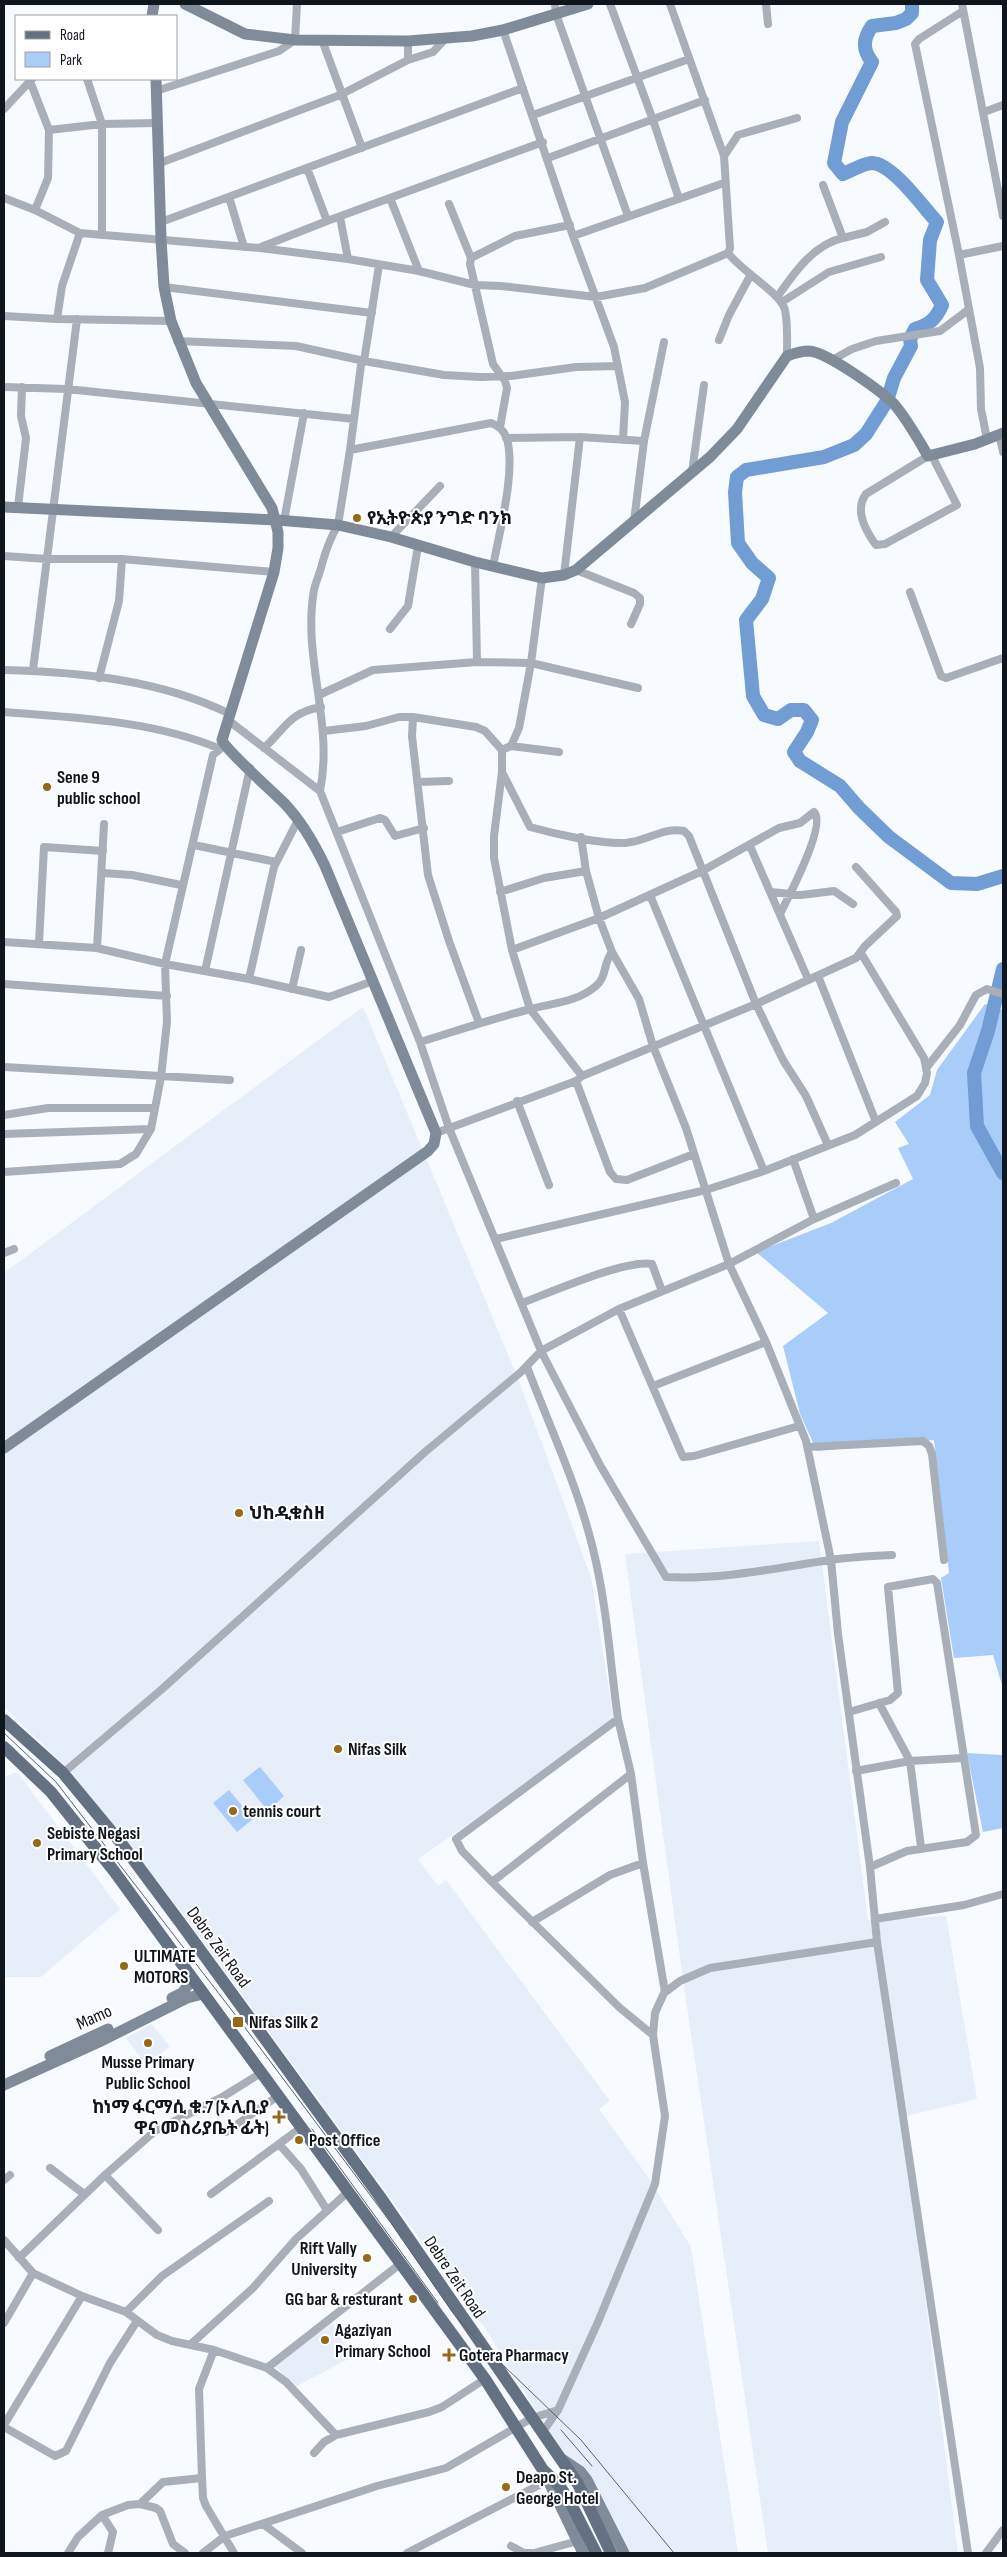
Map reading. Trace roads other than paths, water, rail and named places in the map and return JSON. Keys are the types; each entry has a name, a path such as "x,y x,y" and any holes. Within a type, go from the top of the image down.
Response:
{"main road":[{"path":"185,4 235,30 295,40 408,41 503,30 556,9 588,4"},
{"path":"4,1448 428,1151 434,1144 436,1133 325,866 298,820 250,768 221,747 274,572 281,521 189,369 171,321 164,287 160,239 160,163 156,80"},
{"path":"4,506 281,521 338,526 390,537 493,567 542,578 564,576 576,570 692,472 737,429 787,356 797,352 811,351 832,360 880,393 894,405 930,456 988,439 1001,433"},
{"name":"Debre Zeit Road","path":"4,1720 63,1773 143,1872 372,2186 559,2457 593,2511 611,2553"},
{"name":"Debre Zeit Road","path":"4,1747 44,1785 72,1816 349,2191 485,2379 546,2475 583,2553"},
{"name":"Mamo","path":"4,2077 97,2039 182,1993 192,1980"},
{"path":"4,2085 97,2039 188,1998 203,1994"},
{"path":"559,2457 580,2471 587,2480 624,2553"},
{"path":"546,2475 559,2485 596,2553"}],"street":[{"path":"156,91 266,57 279,51 295,40 297,4"},
{"path":"610,4 653,120 679,199"},
{"path":"4,198 35,210 80,233 244,246 348,259 419,271 475,285 501,286 596,297 645,288 728,254 730,248 724,183 724,156 670,4"},
{"path":"766,4 768,24"},
{"path":"988,439 981,409 980,368 959,255 915,44 963,7 1003,216"},
{"path":"556,9 628,216"},
{"path":"503,30 534,115 573,236 614,346 626,402 623,440"},
{"path":"160,163 340,95 408,60 432,52 446,38"},
{"path":"322,40 340,95 362,148"},
{"path":"408,41 408,60"},
{"path":"534,115 689,59"},
{"path":"4,109 31,80 48,130 48,178 35,210"},
{"path":"87,80 102,124 102,236"},
{"path":"160,222 523,88"},
{"path":"548,158 705,100"},
{"path":"984,112 1003,105"},
{"path":"724,156 738,135 797,118"},
{"path":"48,130 102,124 158,123"},
{"path":"260,248 327,221 543,142"},
{"path":"307,168 327,221"},
{"path":"573,236 724,183"},
{"path":"822,185 843,238"},
{"path":"229,197 244,246"},
{"path":"390,198 419,271"},
{"path":"449,204 471,258 475,285 494,364 505,381 506,398 500,427"},
{"path":"340,217 348,259"},
{"path":"780,299 798,268 826,244 867,232 885,222"},
{"path":"471,258 515,236 570,226"},
{"path":"56,319 62,286 80,233"},
{"path":"959,255 1003,246"},
{"path":"728,254 750,276 780,299 785,309 787,356"},
{"path":"780,299 829,272 881,257"},
{"path":"379,265 364,361 361,365 338,526 331,536 314,589 314,650 324,731 324,775 320,791 420,1042 449,1128 541,1351 600,1465 666,1577 683,1578 786,1568 831,1560 892,1555"},
{"path":"719,340 729,315 750,276"},
{"path":"164,287 372,313"},
{"path":"832,360 852,349 876,340 907,335 918,336 940,331 968,310"},
{"path":"4,316 77,320 171,321"},
{"path":"33,670 77,320"},
{"path":"177,341 296,346 364,361 444,375 511,376 576,367 618,366"},
{"path":"634,521 644,441 664,342"},
{"path":"692,472 704,384"},
{"path":"4,387 67,389 354,419"},
{"path":"18,507 26,438 22,416 22,387"},
{"path":"281,521 304,413"},
{"path":"350,450 491,423 500,427 506,438 509,471 493,567"},
{"path":"1001,433 1003,452"},
{"path":"506,438 580,437 644,441"},
{"path":"564,576 580,437"},
{"path":"930,456 957,505 885,544 876,545 859,508 861,501 866,494 930,456"},
{"path":"390,537 440,486"},
{"path":"390,629 408,606 418,546"},
{"path":"4,556 47,559 122,560 274,572"},
{"path":"99,678 119,601 122,560"},
{"path":"476,562 477,662"},
{"path":"576,570 634,593 640,598 640,604 631,624"},
{"path":"511,746 519,728 531,663 542,578"},
{"path":"910,592 941,676 946,678 1003,658"},
{"path":"320,694 373,670 477,662 531,663 638,688"},
{"path":"4,670 33,670 99,678 151,686 200,700 229,717 310,786 320,791"},
{"path":"264,748 290,719 303,712 321,707"},
{"path":"4,712 108,720 148,727 221,747"},
{"path":"324,731 366,726 399,717 413,717 476,726 485,732 502,750 502,772 494,836 500,892 512,950 530,1009 579,1079 610,1172 616,1179 627,1180 694,1154"},
{"path":"413,717 412,736 428,875 448,941 479,1023"},
{"path":"502,750 511,746 559,752"},
{"path":"4,1172 120,1164 136,1154 151,1129 161,1077 167,996 165,964 181,885 194,846 213,754 221,747"},
{"path":"205,971 250,768"},
{"path":"502,772 530,827 581,838 625,843 641,840 667,831 684,832 689,836 756,1004 782,1060 806,1096 828,1146"},
{"path":"418,782 449,781"},
{"path":"512,950 599,918 702,871 750,846 758,839 779,828 800,823 810,812 816,813 816,833 780,914"},
{"path":"337,832 380,818 385,820 395,836 424,828"},
{"path":"249,978 276,862 298,820"},
{"path":"97,948 103,873 104,824"},
{"path":"581,838 586,870 599,918 612,952 639,999 653,1046 686,1128 729,1264 766,1342 808,1447 831,1560 838,1634 870,1867 877,1942 968,2553"},
{"path":"194,846 276,862"},
{"path":"750,846 808,979"},
{"path":"39,943 44,847 102,851"},
{"path":"436,1133 579,1079 653,1046 756,1004 856,958 865,946 897,916 896,912 856,867"},
{"path":"500,892 544,878 586,870"},
{"path":"103,873 132,875 181,885"},
{"path":"770,892 790,894 834,891 853,904"},
{"path":"650,895 764,1171"},
{"path":"4,942 97,948 165,964 249,978 329,997 373,982"},
{"path":"292,989 301,950"},
{"path":"420,1042 479,1023 571,1000 598,985 604,975 606,959 612,952"},
{"path":"861,953 927,1067"},
{"path":"818,976 876,1122"},
{"path":"4,984 167,996"},
{"path":"496,1240 706,1190 764,1171 855,1134 917,1096 925,1083 927,1067 960,1025 976,995 987,989 1001,993"},
{"path":"4,1067 230,1080"},
{"path":"517,1101 549,1185"},
{"path":"4,1115 48,1108 154,1108"},
{"path":"4,1134 151,1129"},
{"path":"793,1159 814,1219"},
{"path":"63,1773 161,1690 424,1452 527,1366 541,1351 618,1309 729,1264 814,1219 896,1183"},
{"path":"4,1253 14,1249"},
{"path":"522,1303 583,1280 649,1263 653,1267 662,1290"},
{"path":"618,1309 683,1456 694,1456 799,1426"},
{"path":"653,1386 766,1342"},
{"path":"527,1366 580,1506 593,1548 606,1606 618,1719 631,1774 643,1863 665,1992"},
{"path":"808,1447 923,1441 929,1446 932,1454 944,1560"},
{"path":"849,1712 890,1700 898,1692 888,1587 933,1579 937,1583 976,1835 967,1842 920,1847 889,1857 870,1867"},
{"path":"879,1703 910,1761 920,1847"},
{"path":"618,1719 456,1839 462,1851 492,1882 620,2008 652,2035"},
{"path":"856,1771 910,1761 963,1758"},
{"path":"492,1882 631,1774"},
{"path":"532,1922 610,1875 643,1863"},
{"path":"875,1919 964,1905 1003,1894"},
{"path":"542,2433 558,2410 598,2322 655,2184 664,2116 652,2035 655,2013 665,1992 680,1980 710,1968 877,1942"},
{"path":"19,2258 105,2174 155,2131 224,2096 261,2073"},
{"path":"226,2132 278,2096"},
{"path":"212,2194 302,2127"},
{"path":"279,2144 301,2169 327,2210"},
{"path":"50,2168 84,2194"},
{"path":"105,2174 158,2230"},
{"path":"191,2344 253,2288 296,2239 349,2191"},
{"path":"126,2312 162,2276 269,2201"},
{"path":"4,2242 33,2273 82,2296 126,2312 157,2335 172,2341 214,2350 267,2368 286,2382 336,2435"},
{"path":"267,2368 400,2264"},
{"path":"4,2323 33,2273"},
{"path":"82,2296 4,2426 55,2456 66,2452 110,2363 138,2321"},
{"path":"214,2350 199,2390 203,2498 234,2553"},
{"path":"314,2453 324,2442 336,2435 429,2412 485,2379"},
{"path":"203,2553 225,2536 377,2486 446,2468 532,2418 558,2410"},
{"path":"407,2553 546,2475"},
{"path":"140,2504 163,2482 202,2478"},
{"path":"68,2553 78,2538 102,2514 128,2505 140,2504 156,2508 160,2511 172,2544 184,2553"},
{"path":"102,2514 113,2532 108,2553"},
{"path":"263,2524 302,2553"},
{"path":"986,2553 1003,2530"},
{"path":"511,2546 524,2553 533,2553 578,2541"}],"waterway":[{"path":"912,4 912,13 906,19 896,23 872,26 869,31 865,40 865,48 872,62 842,122 834,163 843,174 869,163 880,165 898,178 937,222 930,240 927,280 942,305 932,321 915,329 910,339 911,346 894,378 887,401 866,434 854,445 824,457 746,470 737,477 735,492 738,543 752,563 769,578 762,599 746,620 753,696 764,715 778,719 791,710 804,710 812,720 807,732 794,752 800,761 840,786 859,808 889,837 951,883 977,884 1003,876"},
{"path":"1003,969 988,1031 974,1073 977,1126 1003,1173"}],"tram line":[{"path":"4,1733 56,1782 240,2021 391,2223 453,2313 475,2338 581,2440 674,2553"},
{"path":"312,2129 438,2303"},
{"path":"561,2430 592,2466"}],"place":[{"name":"የኢትዮጵያ ንግድ ባንክ","path":"357,518"},
{"name":"Sene 9 public school","path":"47,787"},
{"name":"ህከዲቁስዘ","path":"239,1513"},
{"name":"Nifas Silk","path":"338,1749"},
{"name":"tennis court","path":"233,1811"},
{"name":"Sebiste Negasi Primary School","path":"37,1843"},
{"name":"ULTIMATE MOTORS","path":"124,1966"},
{"name":"Nifas Silk 2","path":"238,2022"},
{"name":"Musse Primary Public School","path":"148,2043"},
{"name":"ከነማ ፋርማሲ ቁ.7 (ኦሊቢያ ዋና መስሪያቤት ፊት)","path":"279,2117"},
{"name":"Post Office","path":"299,2140"},
{"name":"Rift Vally University","path":"367,2258"},
{"name":"GG bar & resturant","path":"413,2299"},
{"name":"Agaziyan Primary School","path":"325,2340"},
{"name":"Gotera Pharmacy","path":"449,2355"},
{"name":"Deapo St. George Hotel","path":"506,2487"}]}
